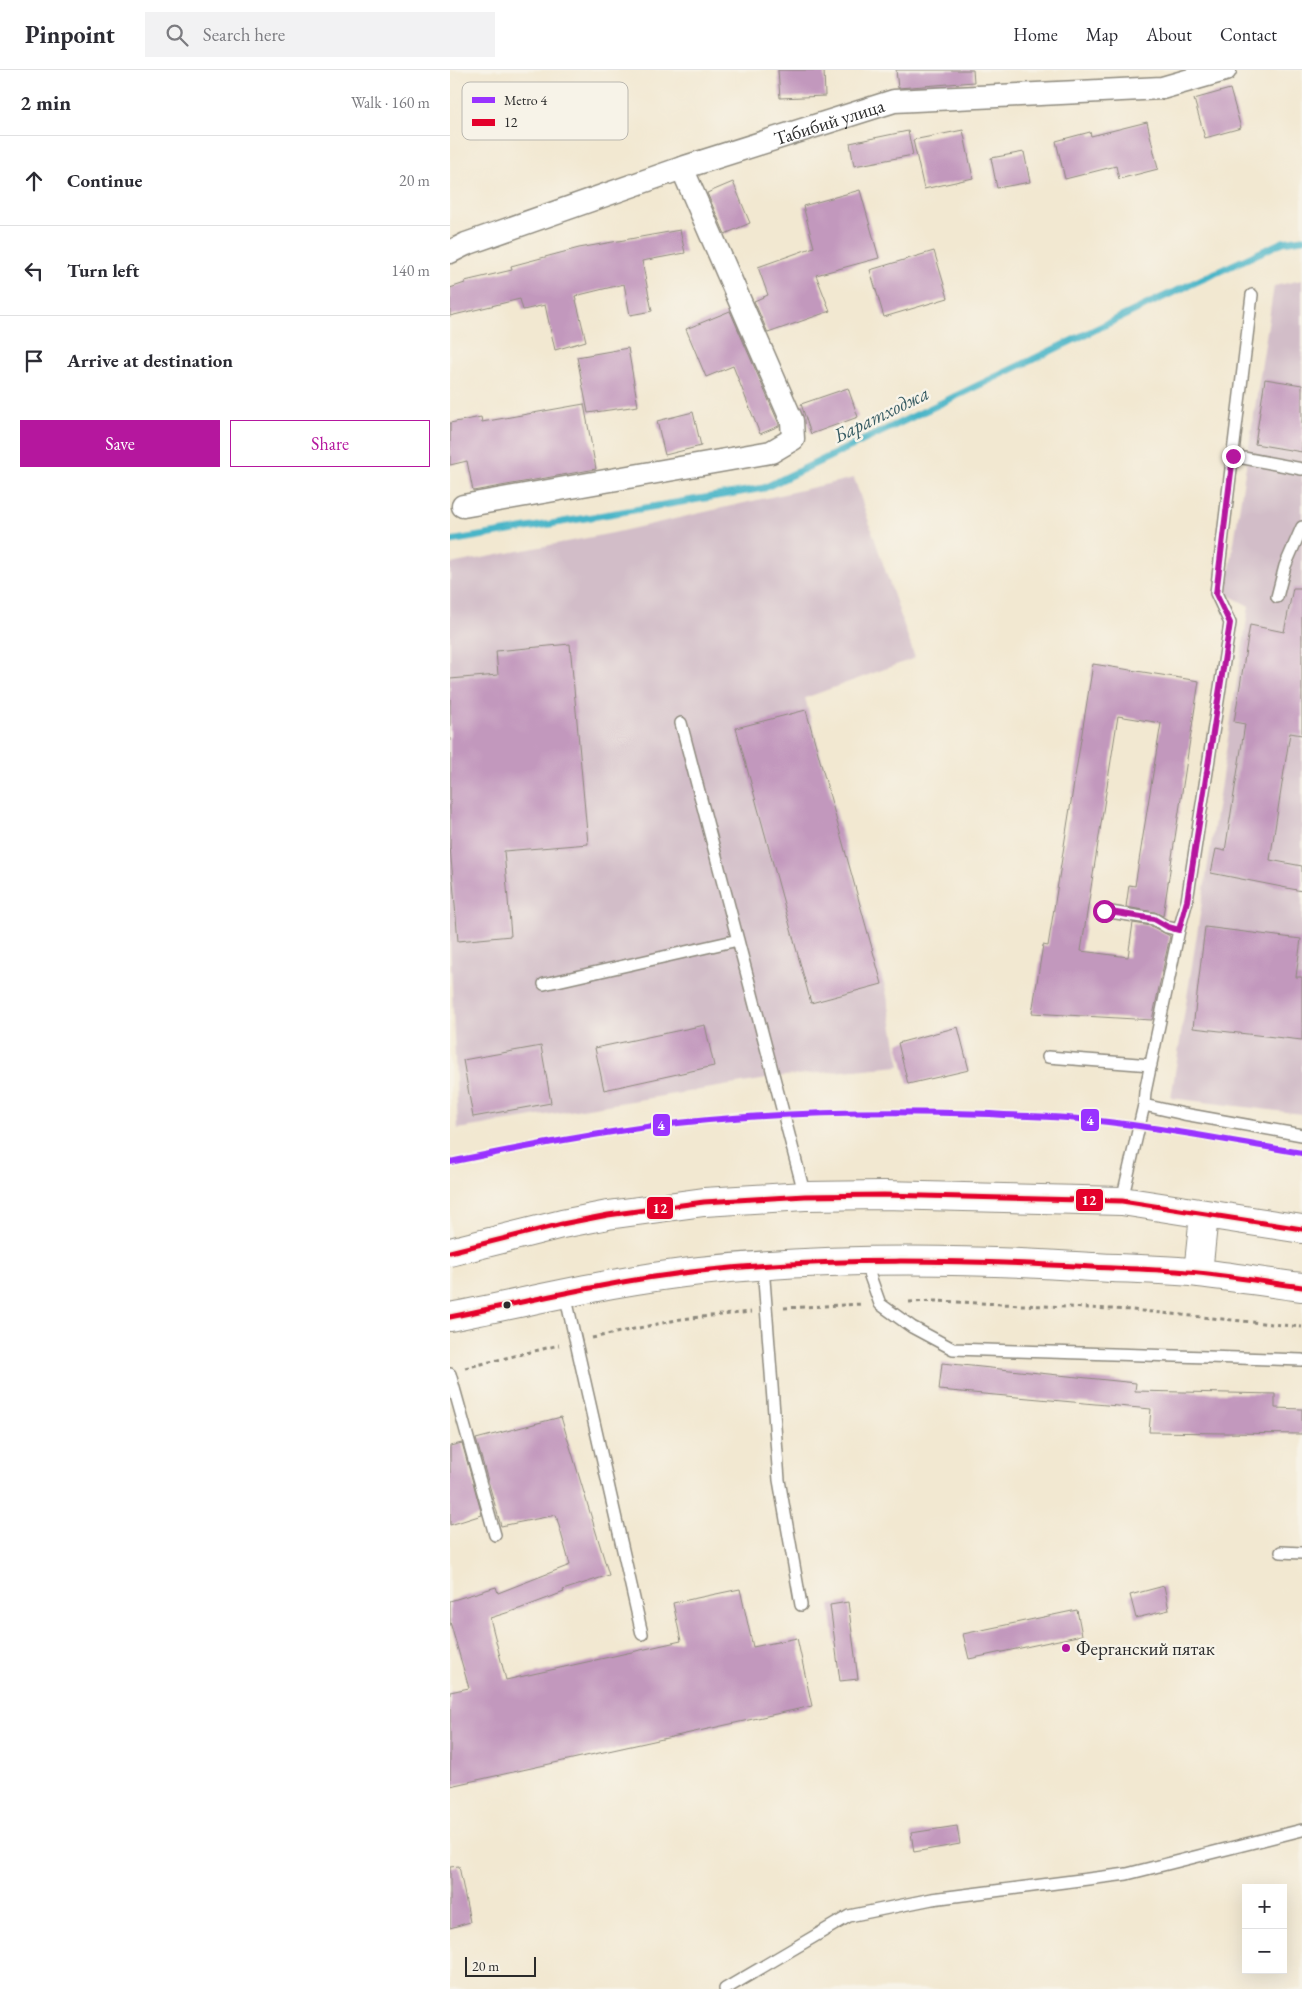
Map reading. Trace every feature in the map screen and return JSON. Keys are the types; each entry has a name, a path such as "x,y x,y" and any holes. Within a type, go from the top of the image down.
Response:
{"highway":[{"path":"450,1252 562,1224 608,1216 704,1202 805,1196 884,1195 1122,1201 1302,1229"},
{"path":"1198,1273 1204,1215"},
{"path":"450,1318 565,1294 698,1272 763,1266 865,1262 1020,1262 1198,1273 1302,1287"}],"street":[{"name":"Табибий улица","path":"450,252 466,244 682,168 894,101 1162,88 1226,70"},
{"path":"463,506 770,452 793,439 792,421 682,168"}],"lane":[{"path":"1122,1201 1144,1105 1179,930 1187,901 1230,623 1216,594 1252,295"},
{"path":"1233,456 1302,469"},
{"path":"1277,597 1285,566 1302,527"},
{"path":"681,723 805,1196"},
{"path":"1104,911 1154,919 1168,927 1179,930"},
{"path":"544,984 738,940"},
{"path":"1048,1057 1151,1065"},
{"path":"1144,1105 1302,1135"},
{"path":"865,1262 880,1304 912,1327 953,1349 1302,1360"},
{"path":"763,1266 779,1480 801,1604"},
{"path":"565,1294 642,1634"},
{"path":"450,1374 454,1399 495,1535"},
{"path":"1281,1552 1302,1553"},
{"path":"725,1989 850,1916 932,1899 1128,1874 1302,1830"}],"shaded area":[{"path":"1302,280 1302,1114 1171,1098 1249,606 1226,594 1274,286"},
{"path":"854,478 915,658 805,698 886,991 900,1066 785,1076 458,1129 450,941 450,564 613,533"}],"building":[{"path":"778,70 824,70 825,96 780,98"},
{"path":"896,70 973,70 974,82 898,88"},
{"path":"1230,89 1241,128 1205,138 1194,99"},
{"path":"1147,122 1158,169 1119,179 1116,166 1065,179 1056,141 1090,132 1091,136"},
{"path":"963,130 973,178 924,189 913,140"},
{"path":"908,131 913,155 854,166 850,143"},
{"path":"1024,152 1030,182 997,188 991,158"},
{"path":"733,182 750,223 725,234 707,193"},
{"path":"860,190 879,258 816,275 830,311 768,333 754,301 768,295 758,267 814,247 803,206"},
{"path":"680,230 685,253 642,261 652,311 630,315 624,284 575,296 586,341 555,350 545,305 523,310 520,299 450,316 450,288 465,283 465,281 512,270 511,266 579,248"},
{"path":"934,251 948,298 884,317 870,270"},
{"path":"730,311 779,424 779,426 760,434 733,366 706,377 686,329"},
{"path":"628,348 638,406 588,413 577,357"},
{"path":"1265,379 1302,385 1302,452 1255,444"},
{"path":"848,388 858,417 811,434 801,404"},
{"path":"584,404 596,469 473,491 467,461 450,465 450,423 481,417 482,422"},
{"path":"693,412 701,446 665,455 657,421"},
{"path":"1293,588 1302,588 1302,735 1290,733 1270,860 1302,866 1302,891 1211,873 1216,849 1225,851 1245,724 1234,722 1250,625 1284,632"},
{"path":"570,644 588,844 504,851 511,936 458,941 450,846 450,679 498,675 496,651"},
{"path":"1093,664 1199,681 1163,916 1155,912 1126,907 1129,885 1135,886 1161,723 1118,716 1081,951 1128,957 1133,923 1151,926 1170,936 1152,1020 1032,1013 1043,945 1048,946"},
{"path":"806,710 882,984 811,1003 736,728"},
{"path":"1205,927 1301,939 1296,977 1302,977 1302,1040 1193,1028"},
{"path":"705,1025 714,1066 604,1090 595,1048"},
{"path":"958,1027 969,1070 908,1084 898,1043"},
{"path":"541,1046 551,1103 473,1117 463,1060"},
{"path":"942,1363 1136,1383 1135,1391 1275,1394 1275,1408 1302,1409 1302,1434 1149,1432 1151,1409 939,1390"},
{"path":"561,1417 609,1575 563,1590 564,1592 490,1618 506,1680 681,1641 673,1603 740,1589 753,1647 797,1638 812,1706 450,1786 450,1692 469,1688 450,1622 450,1601 496,1587 498,1593 570,1565 556,1515 501,1526 476,1439"},
{"path":"462,1443 482,1515 450,1525 450,1446"},
{"path":"1164,1586 1169,1610 1136,1618 1130,1595"},
{"path":"848,1602 858,1679 840,1681 830,1605"},
{"path":"1077,1610 1082,1635 969,1659 963,1634"},
{"path":"957,1826 960,1844 914,1852 911,1833"},
{"path":"459,1866 470,1922 450,1928 450,1867"}],"waterway":[{"name":"Баратходжа","path":"450,541 764,488 1161,298 1283,242 1302,239"}],"metro line":[{"name":"4","path":"450,1162 552,1142 654,1126 780,1115 864,1112 1058,1117 1126,1124 1302,1153"}],"transit line":[{"name":"12","path":"450,1252 562,1224 608,1215 704,1202 805,1196 884,1195 1122,1201 1302,1229"},
{"name":"12","path":"450,1317 575,1291 669,1275 798,1263 945,1261 1163,1270 1302,1287"}],"place":[{"name":"Ферганский пятак","path":"1066,1648"}],"route":[{"path":"1104,911 1154,919 1168,927 1179,930 1187,901 1230,623 1216,594 1233,456"}]}
